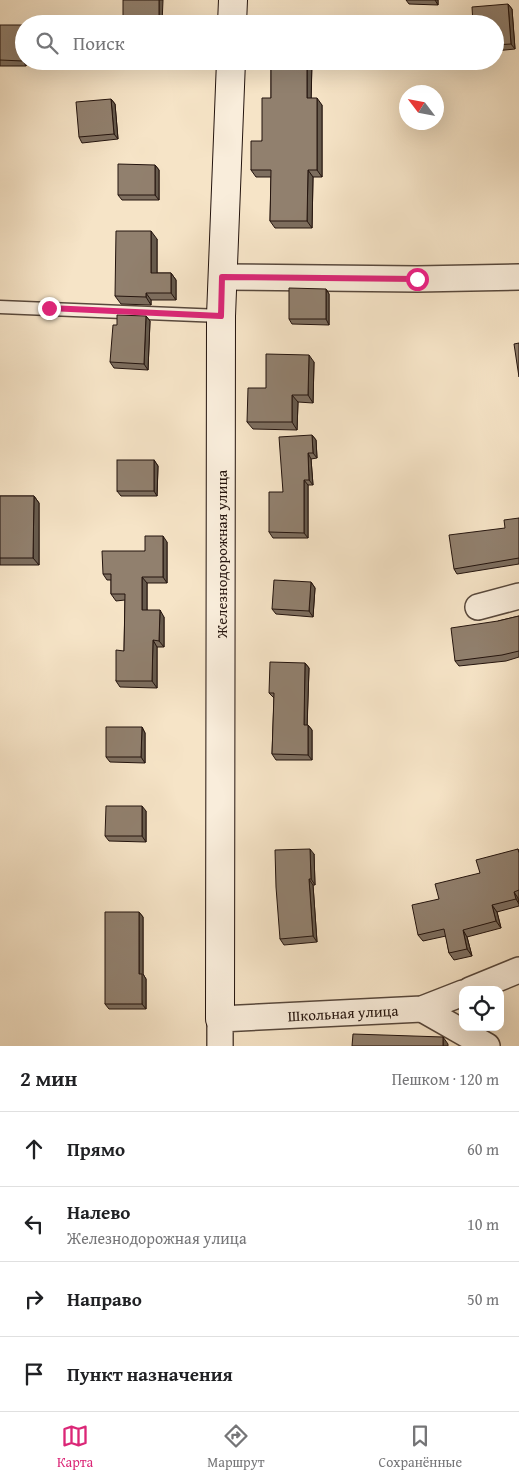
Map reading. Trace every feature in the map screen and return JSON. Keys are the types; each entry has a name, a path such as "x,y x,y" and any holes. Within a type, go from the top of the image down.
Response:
{"street":[{"path":"232,15 233,0"},
{"name":"Железнодорожная улица","path":"220,1046 221,316 231,70"},
{"path":"222,277 417,279 519,277"},
{"path":"478,607 519,596"},
{"path":"480,986 519,970"},
{"name":"Школьная улица","path":"220,1018 422,1009 459,995"},
{"path":"422,1009 487,1046"}],"lane":[{"path":"0,307 221,316"}],"building":[{"path":"123,0 159,0 159,15 123,15"},
{"path":"508,4 511,44 504,44 504,15 472,15 472,7"},
{"path":"0,25 15,25 15,61 0,60"},
{"path":"271,70 307,70 307,98 317,98 317,170 308,170 307,221 270,221 271,170 251,170 251,141 262,141 262,98 271,98"},
{"path":"111,99 114,134 79,137 76,102"},
{"path":"118,164 155,165 155,195 118,195"},
{"path":"116,231 151,231 151,273 171,273 171,293 146,293 146,297 115,296"},
{"path":"289,288 326,289 326,319 289,319"},
{"path":"117,315 146,316 144,364 110,362 113,325 117,325"},
{"path":"519,343 519,377 514,344"},
{"path":"266,354 309,355 308,395 292,395 292,422 247,422 248,388 266,388"},
{"path":"312,435 313,453 308,453 309,480 304,480 304,533 269,532 269,492 283,492 279,437"},
{"path":"117,460 154,460 154,491 117,491"},
{"path":"0,496 34,496 33,558 0,558"},
{"path":"519,518 519,558 454,569 449,535 505,528 504,520"},
{"path":"145,536 163,536 163,577 142,577 142,610 160,610 159,641 153,640 152,681 116,681 116,650 124,651 125,594 111,594 111,574 103,574 102,551 145,551"},
{"path":"274,580 311,582 309,611 272,609"},
{"path":"519,616 519,651 455,661 451,628"},
{"path":"270,662 305,663 304,725 308,725 308,755 272,754 274,693 269,693"},
{"path":"106,727 142,727 141,757 106,757"},
{"path":"106,806 142,806 142,836 105,836"},
{"path":"310,849 311,879 309,879 313,936 280,939 275,850"},
{"path":"518,849 519,890 514,892 516,899 492,905 496,921 463,930 467,949 449,953 444,929 418,935 412,905 439,899 435,884 480,873 476,860"},
{"path":"105,912 139,912 139,974 142,974 142,1004 105,1004"},
{"path":"353,1034 443,1037 443,1046 352,1046"}],"route":[{"path":"49,308 221,316 222,277 417,279"}]}
